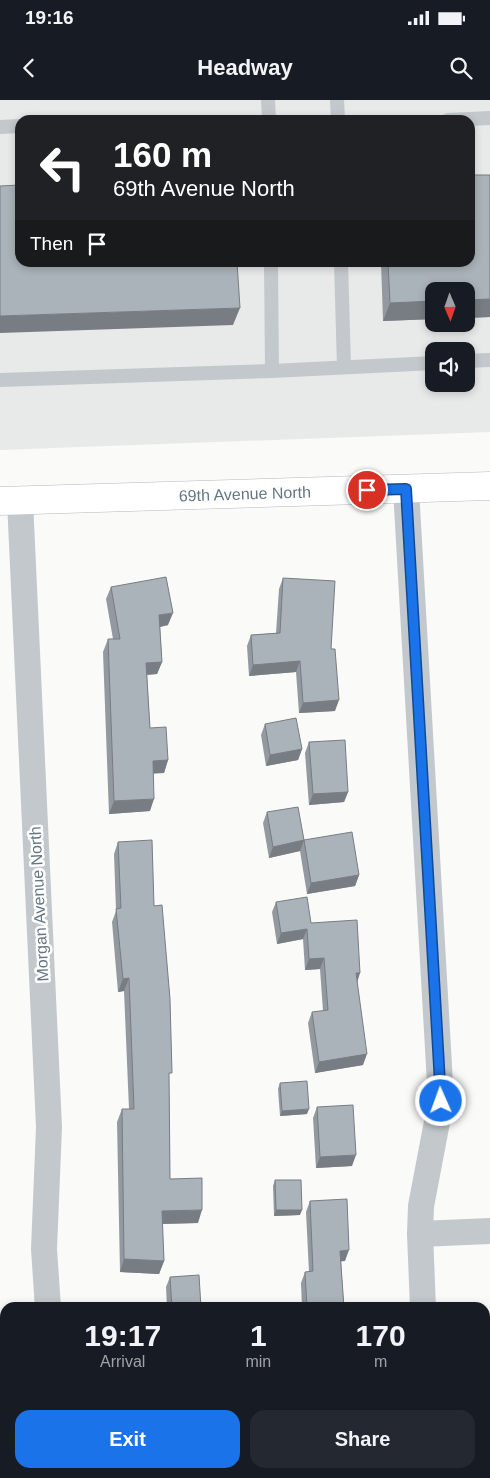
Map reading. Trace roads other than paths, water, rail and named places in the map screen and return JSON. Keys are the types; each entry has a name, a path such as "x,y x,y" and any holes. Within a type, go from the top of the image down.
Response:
{"street":[{"name":"69th Avenue North","path":"10,501 490,486"},
{"path":"406,489 441,1101 423,1196 420,1234 423,1302"},
{"name":"Morgan Avenue North","path":"10,501 49,1110 44,1249 48,1302"},
{"path":"420,1234 490,1230"}],"lane":[{"path":"268,100 269,115"},
{"path":"337,100 338,115"},
{"path":"475,119 490,118"},
{"path":"0,126 15,126"},
{"path":"271,267 272,371"},
{"path":"342,267 344,367"},
{"path":"475,361 490,360"},
{"path":"0,380 272,371 425,363"}]}
